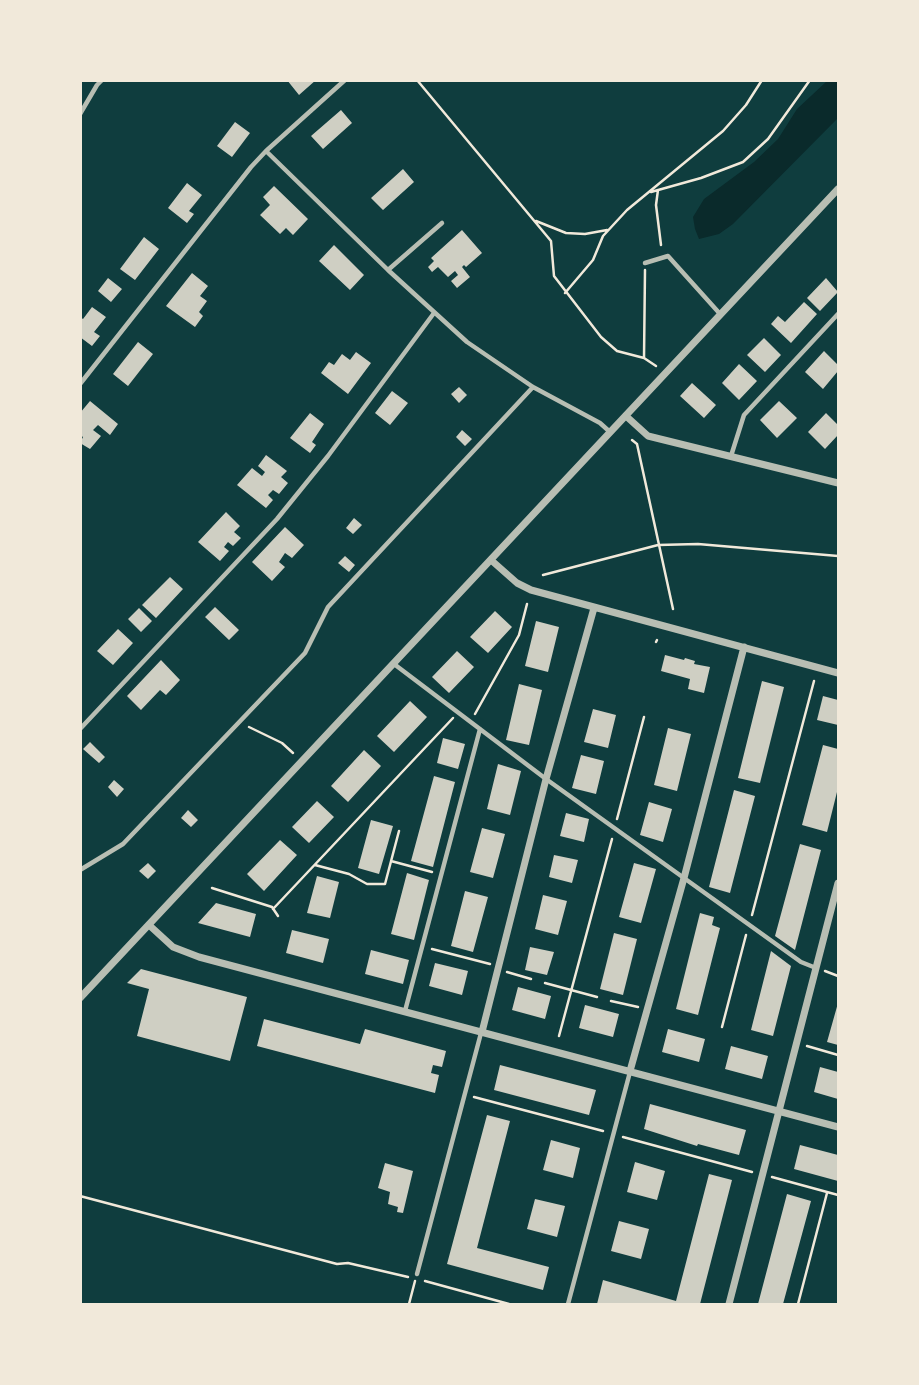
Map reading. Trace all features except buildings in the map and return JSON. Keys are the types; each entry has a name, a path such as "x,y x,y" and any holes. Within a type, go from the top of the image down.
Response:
{"street":[{"path":"80,998 838,189"},
{"path":"626,416 648,436 838,484"},
{"path":"491,560 526,588 838,673"},
{"path":"482,1032 545,779 594,608"},
{"path":"630,1071 744,647"},
{"path":"729,1304 838,883"},
{"path":"149,925 173,947 199,957 838,1126"}],"lane":[{"path":"80,114 97,85 103,80"},
{"path":"80,384 266,151 345,80"},
{"path":"266,151 388,270 467,342 533,387 600,423 611,433"},
{"path":"388,270 442,223"},
{"path":"645,263 667,256 721,316"},
{"path":"80,729 277,519 335,447 434,313"},
{"path":"731,457 744,415 838,314"},
{"path":"80,870 122,844 305,653 328,607 533,387"},
{"path":"394,664 545,779 801,962 816,968"},
{"path":"405,1011 480,729"},
{"path":"416,1276 482,1032"},
{"path":"568,1304 630,1071"}],"path":[{"path":"417,80 551,241 554,276 601,337 617,351 644,358 655,365"},
{"path":"565,293 593,260 603,236 627,210 723,131 746,105 762,80"},
{"path":"649,192 701,178 743,162 768,139 810,80"},
{"path":"658,190 656,205 661,245"},
{"path":"534,221 566,233 610,229"},
{"path":"644,358 645,263"},
{"path":"632,440 637,444 673,609"},
{"path":"543,575 658,545 698,544 838,556"},
{"path":"471,722 519,635 527,604"},
{"path":"722,1027 814,681"},
{"path":"273,909 457,712"},
{"path":"559,1036 644,717"},
{"path":"240,720 282,743 302,762"},
{"path":"315,864 349,874 367,884 385,884 399,831"},
{"path":"391,861 441,874"},
{"path":"212,888 272,907 278,916"},
{"path":"422,946 531,979"},
{"path":"545,983 597,997"},
{"path":"611,1001 648,1009"},
{"path":"797,1043 838,1055"},
{"path":"464,1095 838,1195"},
{"path":"798,1304 828,1192"},
{"path":"80,1196 337,1264 416,1276 509,1304"},
{"path":"409,1304 416,1276"}],"water":[{"path":"827,81 838,81 838,118 733,224 719,234 699,239 693,217 704,199 754,162 778,139 797,109"}]}
